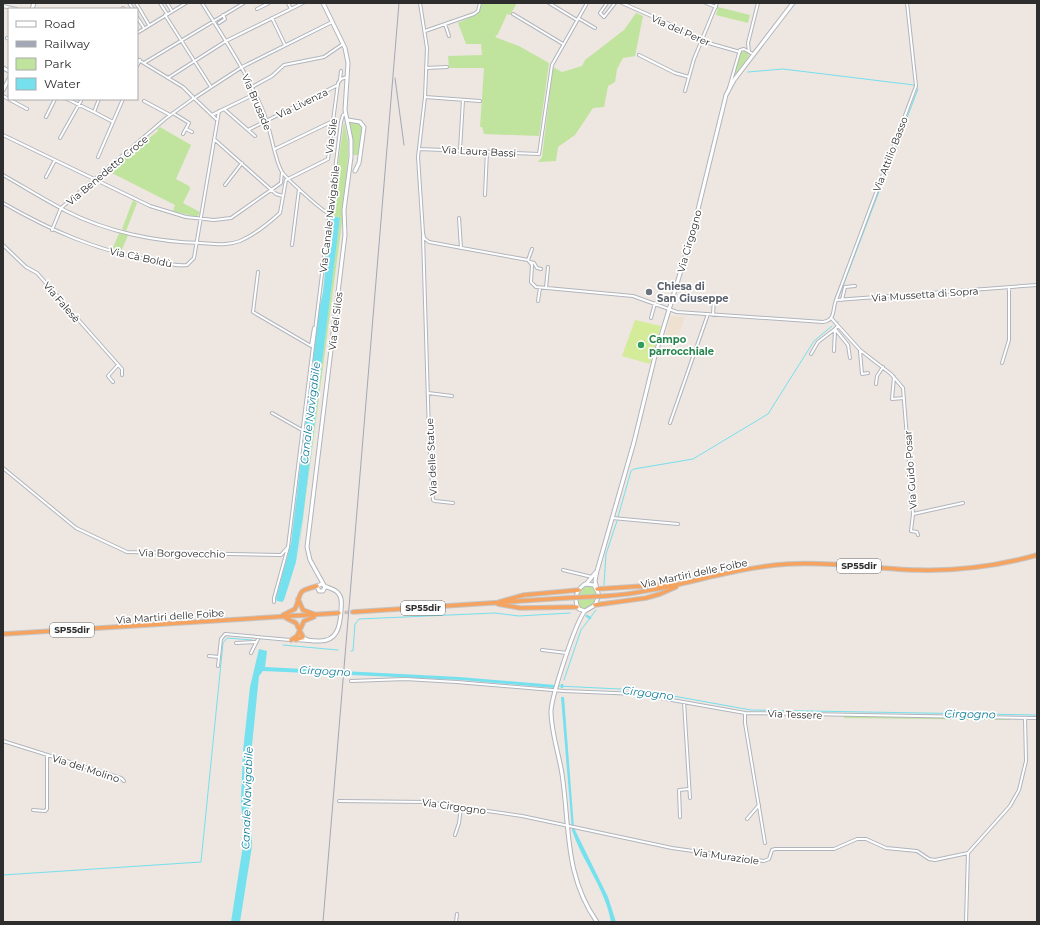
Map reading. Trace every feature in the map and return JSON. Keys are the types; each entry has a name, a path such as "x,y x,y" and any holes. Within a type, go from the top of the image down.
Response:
{"highway":[{"name":"Via Martiri delle Foibe","path":"353,612 606,596 644,592 748,569 780,565 820,563 903,569 942,570 993,565 1037,555"},
{"path":"597,588 604,589 658,584 682,584"},
{"path":"595,605 651,597 682,584"},
{"path":"273,618 292,612 304,589 317,585"},
{"path":"311,587 318,590"},
{"path":"493,603 524,595 578,590"},
{"path":"298,598 304,611 321,615"},
{"path":"493,603 520,608 578,608"},
{"name":"Via Martiri delle Foibe","path":"3,634 339,613"},
{"path":"291,640 297,636 304,621 321,615"},
{"path":"273,618 290,619 296,623 303,637 296,640"}],"street":[{"path":"136,3 149,25"},
{"path":"160,3 181,40 211,87"},
{"path":"167,3 172,11"},
{"path":"138,32 186,3"},
{"name":"Via Brusade","path":"202,3 242,67 252,87 267,120 282,172 324,212 330,214"},
{"path":"144,63 244,3"},
{"path":"257,9 269,3"},
{"path":"288,3 291,9"},
{"path":"168,78 226,41 303,3"},
{"name":"Via del Silos","path":"323,585 310,560 307,547 345,235 344,210 351,157 350,140 345,114 348,59 325,3"},
{"path":"420,3 427,48 425,97 418,169 424,238 429,242 529,261 534,263 537,268 541,269"},
{"path":"425,31 474,14 478,11 480,3"},
{"path":"549,3 595,28"},
{"path":"513,14 563,44 587,3"},
{"path":"607,3 600,13 604,18 615,3"},
{"name":"Via del Perer","path":"622,3 674,26 702,41 740,51 744,50"},
{"path":"706,3 716,7"},
{"path":"685,91 717,3"},
{"path":"753,54 744,50 748,43 758,3"},
{"name":"Via Cirgogno","path":"585,584 592,578 596,570 612,518 668,310 694,229 728,89 793,3"},
{"name":"Via Attilio Basso","path":"836,300 916,86 907,3"},
{"path":"219,23 225,20 223,15"},
{"path":"272,18 285,45"},
{"path":"138,19 144,28"},
{"name":"Via Benedetto Croce","path":"52,230 61,208 170,115 242,67 332,22"},
{"path":"445,24 449,36"},
{"path":"748,43 749,52"},
{"path":"252,87 272,76 284,65 324,57 343,44"},
{"name":"Via Laura Bassi","path":"419,149 539,154 552,65 563,44"},
{"path":"728,89 740,51"},
{"path":"639,55 675,73 689,77"},
{"path":"138,59 168,78 195,98 217,120"},
{"path":"426,68 447,67"},
{"name":"Via Sile","path":"289,179 328,159 341,71"},
{"path":"340,80 348,77"},
{"path":"3,90 8,81"},
{"name":"Via Livenza","path":"248,130 338,85"},
{"path":"212,115 255,94"},
{"path":"425,97 480,100"},
{"path":"11,100 28,108"},
{"path":"46,117 54,100"},
{"path":"69,100 113,122"},
{"path":"60,138 82,100"},
{"path":"94,112 99,100"},
{"path":"98,157 123,100"},
{"path":"460,150 463,100"},
{"path":"144,101 170,115"},
{"path":"224,109 255,136"},
{"name":"Via Cà Boldù","path":"3,203 52,230 84,243 120,254 184,265 193,260 218,111"},
{"path":"174,113 189,123 183,134"},
{"name":"Via Canale Navigabile","path":"274,602 288,547 341,122 342,115 345,114"},
{"path":"347,120 360,122 364,127 360,158 355,172"},
{"path":"275,149 333,121"},
{"path":"186,129 192,132"},
{"path":"3,135 156,209 200,219 218,220 232,218 280,183 283,179 282,172"},
{"path":"214,139 279,196 283,196"},
{"path":"484,195 487,151"},
{"path":"351,157 360,158"},
{"path":"46,177 55,160"},
{"path":"225,185 242,163"},
{"path":"3,175 61,208 97,224 127,233 160,240 196,244 229,244 248,237 280,213 284,187 286,181 289,179"},
{"path":"280,183 284,187"},
{"path":"292,245 299,188"},
{"path":"459,218 461,248"},
{"name":"Via delle Statue","path":"423,233 424,305 433,500 453,503"},
{"name":"Via Falesè","path":"3,245 26,267 36,273 122,369"},
{"path":"532,249 529,261 532,265 531,282 534,286 540,288 633,296 668,310 713,315 823,322 832,319 836,300"},
{"path":"546,288 548,267"},
{"path":"258,272 253,312 311,346"},
{"name":"Via Mussetta di Sopra","path":"836,300 1037,285"},
{"path":"842,300 845,287 855,286"},
{"path":"538,301 540,288"},
{"path":"1002,363 1009,340 1009,288"},
{"path":"713,315 714,297"},
{"path":"651,318 655,304"},
{"path":"670,423 708,314"},
{"name":"Via Guido Posar","path":"832,319 860,350 894,376 903,388 905,398 913,514 963,503"},
{"name":"Via Canale Navigabile","path":"312,353 311,346 315,326"},
{"path":"834,351 836,329 838,326"},
{"path":"810,354 818,342 836,329"},
{"path":"836,329 848,344 850,358"},
{"path":"860,350 862,374 868,373"},
{"path":"113,382 108,376 118,365"},
{"path":"876,384 877,376 883,367"},
{"path":"122,375 122,369 127,370"},
{"path":"894,376 892,399 905,398"},
{"path":"428,393 452,396"},
{"path":"272,413 302,430"},
{"name":"Via Borgovecchio","path":"3,468 76,528 127,552 281,555"},
{"path":"913,514 911,531 917,532 918,535"},
{"path":"612,518 678,524"},
{"path":"285,560 281,555 288,547"},
{"name":"Via Cirgogno","path":"563,570 592,578 595,581"},
{"name":"Via Cirgogno","path":"596,570 595,581 597,588"},
{"path":"319,578 317,585 318,590 323,591 332,589"},
{"path":"580,619 575,599 578,590 585,584 591,584 597,588 599,595 595,605 585,612 580,619 555,691 551,716 562,774 573,872 583,897 597,922"},
{"path":"218,666 221,639 225,634 291,640 329,640 338,632 342,602 339,594 332,589 323,585 317,585"},
{"path":"323,585 323,591"},
{"path":"578,608 585,612"},
{"path":"251,653 255,642 259,637"},
{"path":"291,640 303,637 312,641"},
{"path":"236,643 255,642"},
{"path":"542,650 568,653"},
{"path":"209,656 219,657"},
{"name":"Via Tessere","path":"351,681 384,679 457,682 555,691 638,694 745,713 1037,718"},
{"path":"684,702 690,798"},
{"path":"745,713 745,723 765,843"},
{"path":"966,922 968,853 1010,806 1019,790 1026,762 1025,718"},
{"name":"Via del Molino","path":"3,741 121,778 124,781"},
{"name":"Via del Molino","path":"33,810 45,811 47,809 46,755"},
{"path":"680,817 679,790 689,789"},
{"name":"Via Cirgogno","path":"340,800 415,800 522,816 568,826"},
{"path":"747,819 759,805"},
{"path":"455,836 459,823 461,807"},
{"name":"Via Muraziole","path":"568,826 672,848 764,861 769,859 772,850 775,849 834,849 861,838 870,840 886,848 917,851 929,859 934,860 968,853"},
{"path":"456,914 456,922"}],"shaded area":[{"path":"671,316 685,317 675,346 664,342"}],"green space":[{"path":"482,3 517,3 510,15 507,14 498,34 495,37 519,46 549,63 539,136 484,134 482,127 480,127 484,68 449,68 448,56 482,55 481,44 466,44 458,23 477,14"},
{"path":"718,7 750,15 748,23 716,15"},
{"path":"636,13 643,16 635,56 623,58 617,69 615,82 608,86 604,107 593,108 575,135 558,147 556,161 538,162 542,157 553,67 562,72 582,66 585,60 624,30"},
{"path":"744,51 748,53 749,56 733,78 739,54"},
{"path":"344,122 348,141 348,157 342,222 298,557 340,218 331,215"},
{"path":"348,122 360,124 363,128 359,155 353,155"},
{"path":"160,127 191,145 176,179 189,186 190,189 183,203 200,212 197,217 173,211 175,205 108,171 158,131 157,129"},
{"path":"133,200 137,203 126,231 122,229"},
{"path":"119,233 128,235 121,252 112,250"},
{"name":"Campo parrocchiale","path":"635,320 661,326 650,364 622,356"},
{"path":"584,586 592,586 597,593 593,606 586,610 579,607 578,601 579,593"},
{"path":"844,716 1010,718 1010,720 844,718"}],"water":[{"name":"Canale Navigabile","path":"331,215 340,218 298,557 302,520 296,562 284,600 282,602 277,601 276,598 291,543 319,310 323,292"},
{"name":"Canale Navigabile","path":"259,649 267,651 265,667 459,677 555,685 555,688 461,680 263,671 259,676 249,775 249,820 252,846 240,922 231,922 244,839 241,801 243,751 250,687"},
{"path":"561,697 564,697 574,828 608,897 616,922 611,922 604,898 576,842 572,830"}],"waterway":[{"path":"748,72 783,69 914,85"},
{"path":"840,294 918,89"},
{"path":"618,517 631,471 634,469 693,459 768,414 814,341 832,326"},
{"path":"604,585 606,554 617,521"},
{"path":"564,680 581,630 596,610"},
{"path":"351,651 353,651 355,624 359,619 495,613 519,616 570,613"},
{"path":"3,875 201,862 223,643 227,638 252,640"},
{"path":"283,645 338,650"},
{"name":"Cirgogno","path":"558,686 640,690 751,710 1037,715"}],"tunnel":[{"path":"339,613 353,612"}],"railway":[{"path":"323,922 399,3"},
{"path":"395,78 404,145"}],"place":[{"name":"Chiesa di San Giuseppe","path":"649,292"},
{"name":"Campo parrocchiale","path":"641,345"}]}
